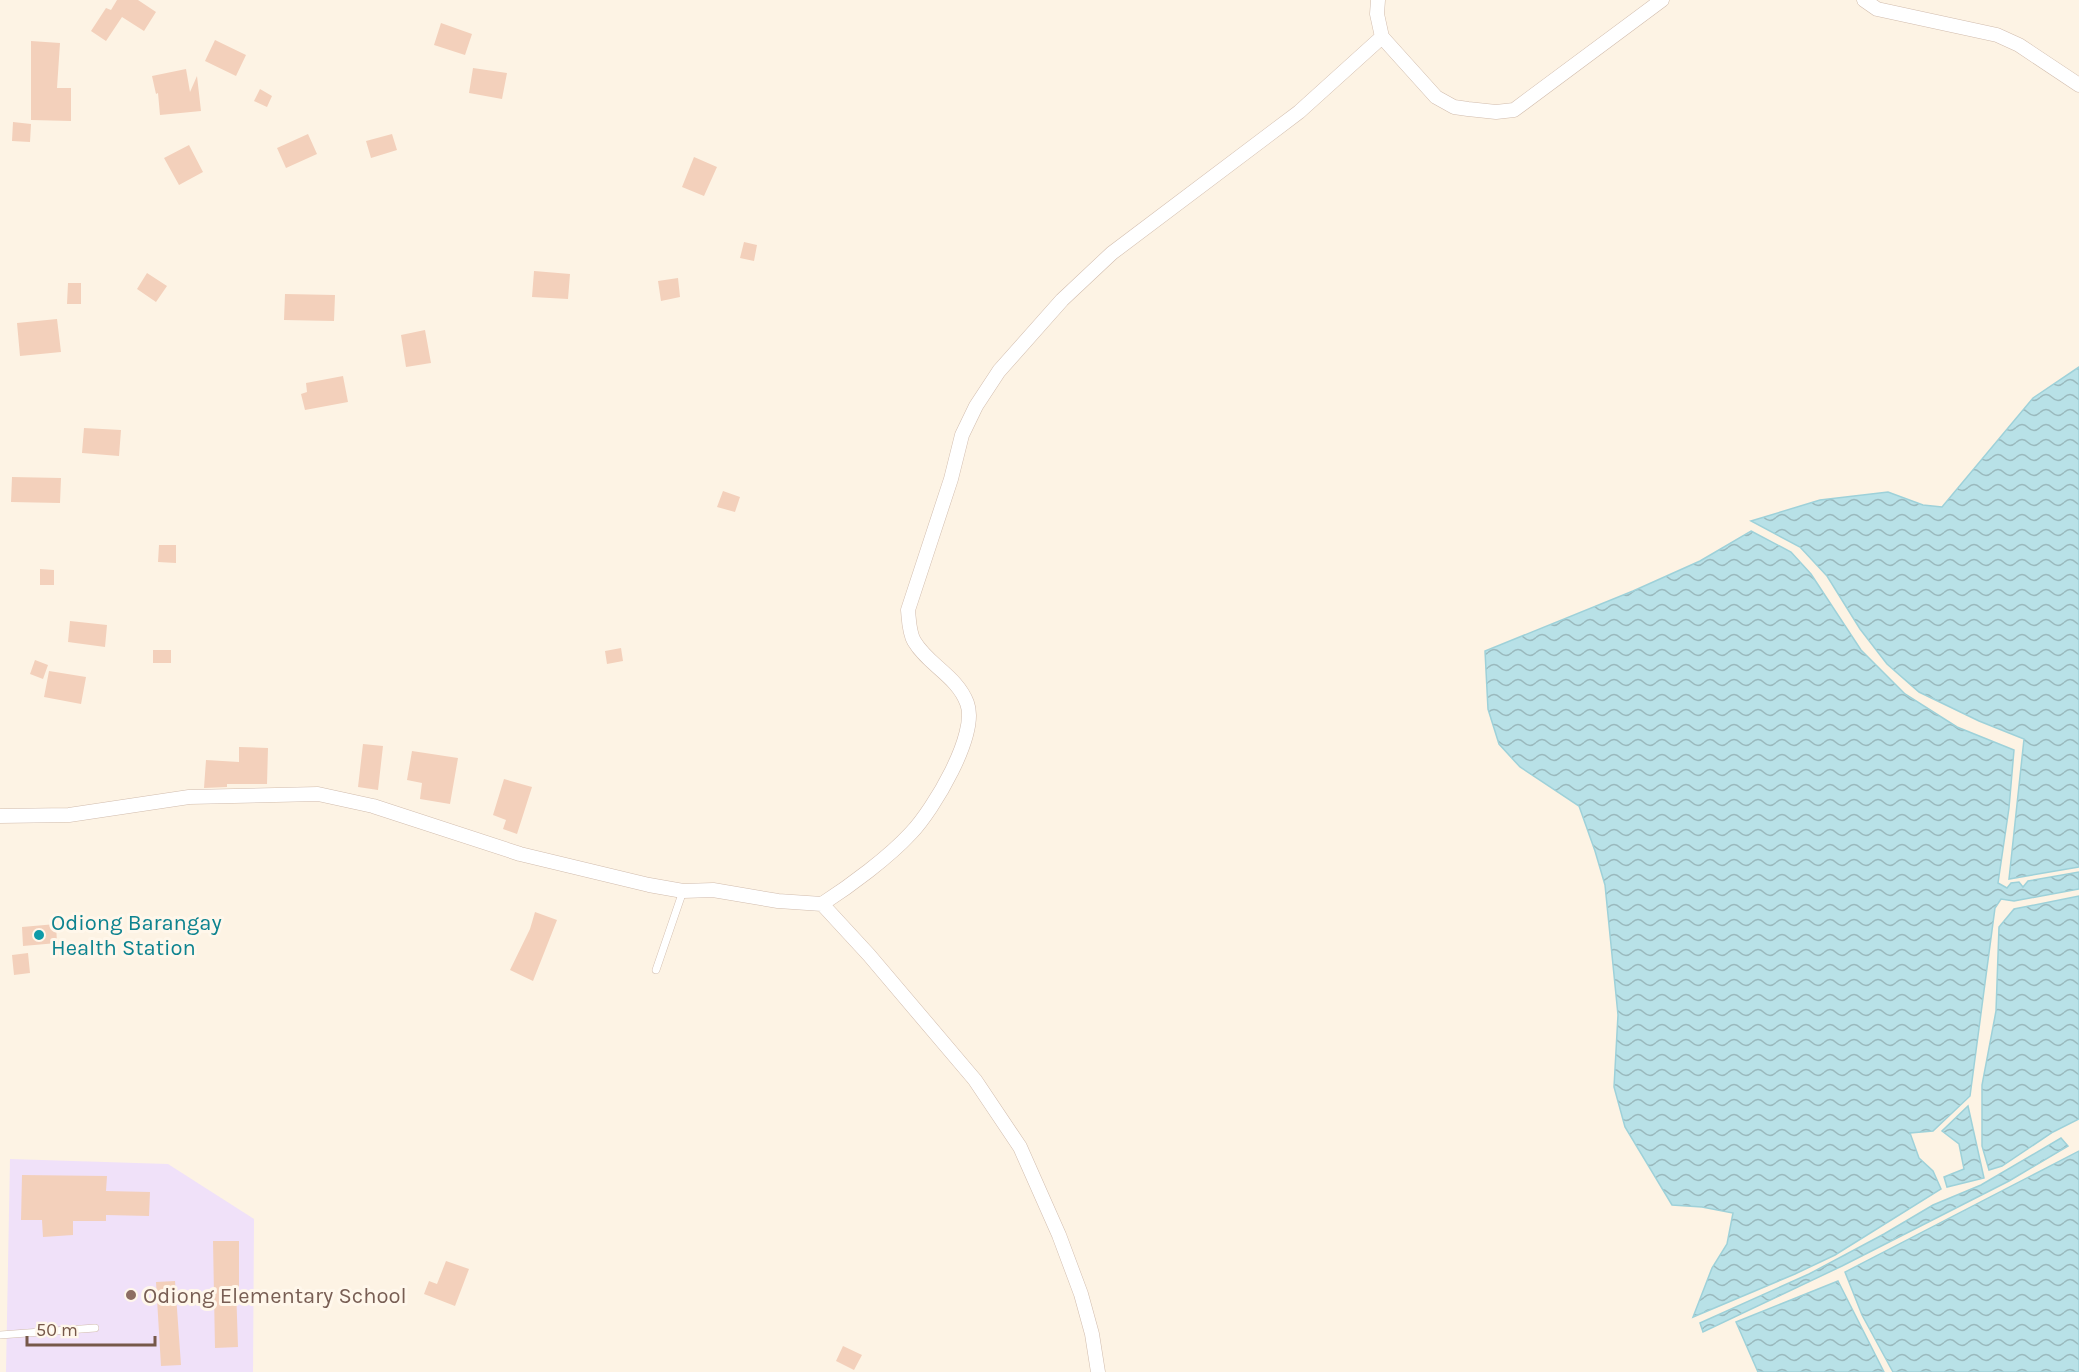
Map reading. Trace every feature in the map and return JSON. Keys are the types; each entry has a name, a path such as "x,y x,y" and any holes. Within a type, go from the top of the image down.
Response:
{"street":[{"path":"1377,0 1377,14 1382,37 1425,86 1454,107 1482,111 1514,110 1662,0"},
{"path":"1864,0 1877,9 1997,35 2019,45 2079,85"},
{"path":"0,816 69,815 189,797 318,794 373,806 520,854 648,885 683,891 713,890 778,901 822,904 911,834 932,806 960,756 968,733 970,717 968,704 954,681 914,641 908,610 951,479 962,435 976,406 999,371 1062,300 1112,253 1299,112 1382,37"},
{"path":"822,904 869,955 975,1080 1020,1147 1059,1235 1081,1294 1092,1334 1098,1372"}],"lane":[{"path":"656,970 683,891"},
{"path":"0,1335 95,1328"}],"shaded area":[{"name":"Odiong Elementary School","path":"10,1159 168,1164 254,1219 253,1372 6,1372"}],"water":[{"path":"2079,367 2079,867 2009,879 2024,739 1979,721 1919,692 1887,664 1860,629 1827,576 1800,547 1751,521 1820,500 1888,492 1923,505 1942,507 2033,398"},
{"path":"1751,531 1791,552 1811,574 1861,650 1905,694 1957,727 2014,750 2009,808 1998,883 2007,888 2011,883 2019,882 2023,887 2028,881 2079,872 2079,889 2014,901 2001,899 1995,908 1970,1096 1933,1131 1910,1133 1919,1158 1933,1171 1941,1189 1835,1255 1693,1317 1712,1268 1727,1244 1733,1213 1702,1207 1672,1205 1625,1127 1614,1087 1618,1015 1605,885 1595,851 1579,806 1520,767 1499,744 1488,709 1485,651 1633,591 1700,561"},
{"path":"2079,896 2079,1119 2053,1132 2002,1166 1989,1170 1982,1146 1982,1085 1996,1011 1999,927 2014,909"},
{"path":"1968,1106 1984,1178 1947,1187 1944,1177 1964,1169 1959,1144 1942,1131"},
{"path":"2061,1138 2068,1146 2009,1181 1842,1266 1703,1332 1700,1323 1809,1274 1933,1205 1981,1185"},
{"path":"2079,1151 2079,1372 1893,1372 1862,1315 1845,1272"},
{"path":"1838,1281 1884,1372 1758,1372 1736,1322"}],"building":[{"path":"117,0 138,0 156,12 144,31 122,17 106,41 91,31 106,8 111,10"},
{"path":"441,23 472,34 465,55 434,45"},
{"path":"215,40 246,55 236,76 205,61"},
{"path":"31,41 60,43 57,88 71,88 71,121 31,120"},
{"path":"473,68 507,73 502,99 469,93"},
{"path":"186,69 190,92 197,76 201,111 160,115 158,93 156,94 152,76"},
{"path":"260,89 272,96 267,107 254,101"},
{"path":"13,122 31,124 30,142 12,141"},
{"path":"308,134 317,154 286,168 277,148"},
{"path":"392,134 397,150 371,158 366,141"},
{"path":"189,145 203,172 179,185 164,158"},
{"path":"694,157 717,167 704,196 682,187"},
{"path":"744,242 757,245 754,261 740,258"},
{"path":"534,271 570,274 568,299 532,297"},
{"path":"147,273 167,286 156,302 137,289"},
{"path":"678,278 680,297 661,301 658,281"},
{"path":"68,283 81,283 81,304 67,304"},
{"path":"285,294 335,295 334,321 284,320"},
{"path":"57,319 61,352 20,356 17,323"},
{"path":"425,330 431,363 406,367 401,335"},
{"path":"343,376 348,402 305,410 301,394 307,392 306,383"},
{"path":"84,428 121,430 119,456 82,453"},
{"path":"12,477 61,478 60,503 11,502"},
{"path":"723,491 740,497 735,512 717,507"},
{"path":"159,545 176,545 176,563 158,562"},
{"path":"40,569 54,570 54,585 40,585"},
{"path":"70,621 107,625 105,647 68,642"},
{"path":"621,648 623,661 607,664 605,651"},
{"path":"153,650 171,650 171,663 153,663"},
{"path":"35,660 48,665 43,679 30,674"},
{"path":"49,671 86,677 81,704 44,697"},
{"path":"363,744 383,746 378,790 358,787"},
{"path":"239,747 268,748 267,784 227,784 227,787 204,788 206,760 239,762"},
{"path":"412,751 458,758 450,804 420,799 422,783 407,780"},
{"path":"504,779 532,787 517,834 503,829 506,820 493,815"},
{"path":"535,912 557,920 533,981 510,970 530,929"},
{"name":"Odiong Barangay Health Station","path":"56,924 57,943 23,946 22,927"},
{"path":"28,953 30,973 14,975 12,955"},
{"path":"22,1175 107,1176 106,1191 150,1192 149,1216 106,1215 106,1221 73,1221 73,1235 43,1237 42,1220 21,1220"},
{"path":"213,1241 239,1241 239,1287 236,1287 238,1347 215,1348"},
{"path":"446,1261 469,1269 455,1306 424,1294 429,1281 437,1284"},
{"path":"175,1281 181,1365 161,1366 156,1282"},
{"path":"843,1346 862,1355 854,1370 836,1361"}],"place":[{"name":"Odiong Barangay Health Station","path":"39,935"},
{"name":"Odiong Elementary School","path":"131,1295"}]}
